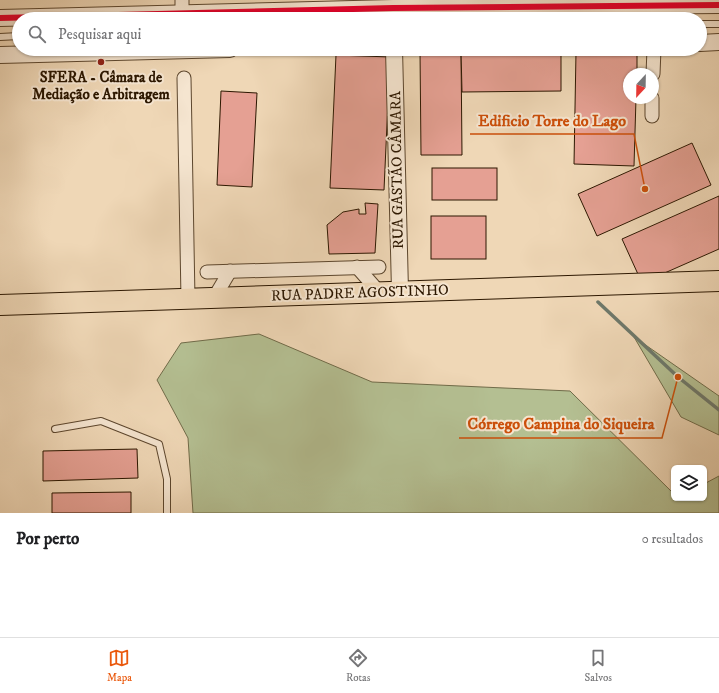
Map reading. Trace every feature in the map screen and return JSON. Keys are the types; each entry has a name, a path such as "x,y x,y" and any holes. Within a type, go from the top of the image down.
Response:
{"main road":[{"name":"RUA PADRE AGOSTINHO","path":"0,305 719,281"}],"street":[{"path":"99,12 182,7 393,9 669,3 719,5"},
{"path":"0,18 12,17"},
{"path":"707,43 719,42"},
{"path":"0,55 12,55"},
{"name":"RUA GASTÃO CÂMARA","path":"394,56 400,291"},
{"path":"653,68 654,56"},
{"path":"184,78 188,299"},
{"path":"652,104 652,116"},
{"path":"207,272 379,267"},
{"path":"357,268 379,292"},
{"path":"214,298 230,271"}],"lane":[{"path":"707,24 719,24"},
{"path":"0,37 12,36"},
{"path":"55,429 101,421 159,444 168,479 167,513"}],"green space":[{"path":"259,334 372,382 570,391 671,491 671,501 707,501 707,482 719,476 719,513 193,513 188,438 157,380 181,343"},
{"path":"634,337 719,396 719,435 681,417"}],"building":[{"path":"336,56 390,57 384,190 330,188"},
{"path":"420,56 461,56 462,155 421,155"},
{"path":"461,56 561,56 561,91 462,92"},
{"path":"576,56 637,56 637,68 623,68 623,104 636,104 634,166 574,164"},
{"path":"221,91 257,93 252,187 217,185"},
{"path":"692,143 711,185 597,236 578,194"},
{"path":"432,168 497,168 497,200 432,200"},
{"path":"719,196 719,249 642,283 622,239"},
{"path":"365,203 378,204 375,253 329,254 327,225 343,212 359,209 359,214 366,214"},
{"path":"431,216 486,216 486,259 431,259"},
{"path":"137,449 138,478 43,481 43,451"},
{"path":"131,492 131,513 52,513 52,493"}],"waterway":[{"path":"598,302 678,377 719,410"}],"transit line":[{"path":"236,12 393,8 719,5"},
{"path":"0,18 12,18"}],"place":[{"name":"SFERA - Câmara de Mediação e Arbitragem","path":"101,62"},
{"name":"Edificio Torre do Lago","path":"645,189"},
{"name":"Córrego Campina do Siqueira","path":"678,377"}]}
